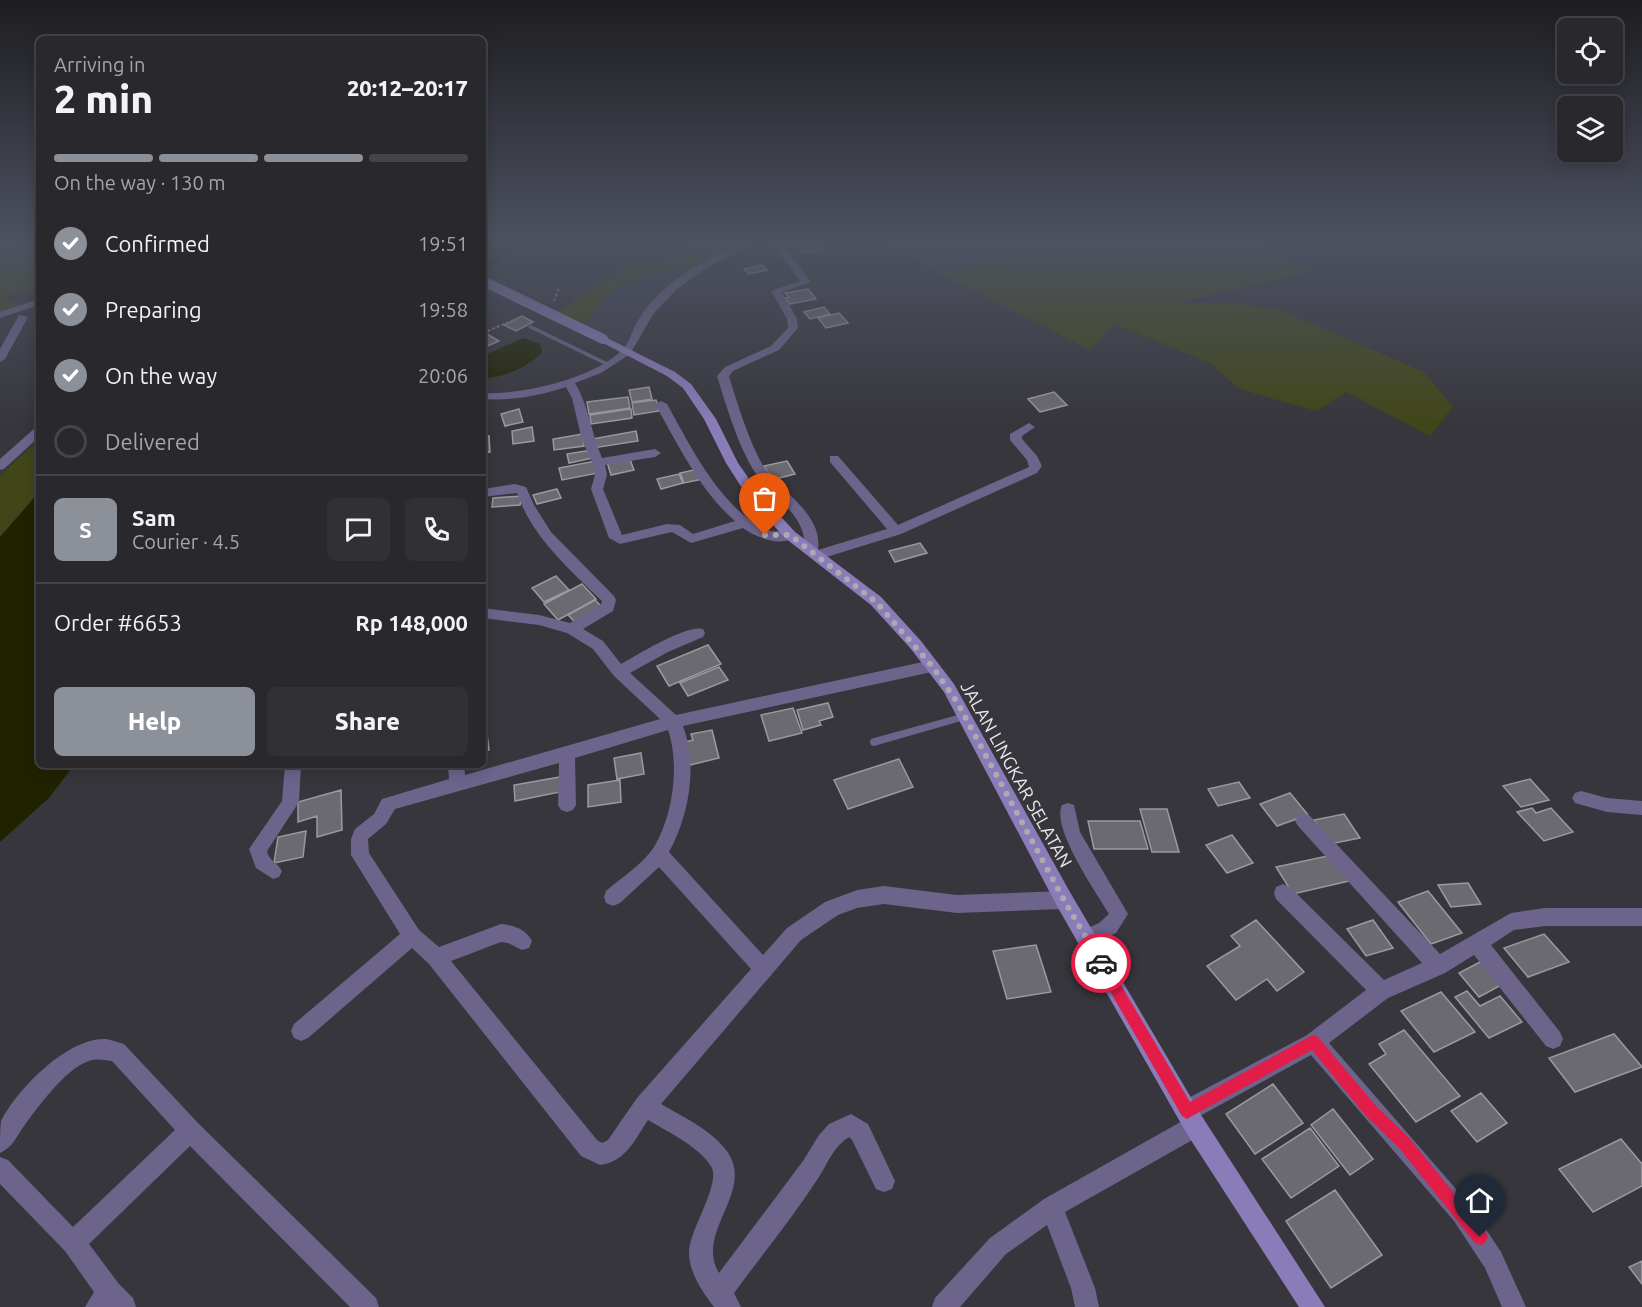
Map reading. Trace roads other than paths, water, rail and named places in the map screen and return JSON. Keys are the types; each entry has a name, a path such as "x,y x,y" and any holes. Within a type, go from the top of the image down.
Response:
{"main road":[{"name":"JALAN LINGKAR SELATAN","path":"529,303 628,351 671,374 687,386 710,419 732,463 754,496 790,535 876,602 932,666 965,717 1064,900 1191,1119 1313,1307"}],"street":[{"path":"0,315 36,303"},
{"path":"486,396 511,396 569,383 607,364 628,351 657,303"},
{"path":"783,303 792,319 793,328 775,348 729,369 723,376 755,464 765,479 806,520 813,537 814,553 896,531 1033,470 1036,466 1033,459 1016,440 1016,434 1029,427"},
{"path":"0,359 23,317"},
{"path":"569,383 578,398 588,440 602,475 597,489 598,494 616,538 620,540 675,528 691,539 743,523"},
{"path":"661,404 711,485 743,523 765,535 790,535"},
{"path":"0,466 36,434"},
{"path":"598,462 655,453"},
{"path":"834,459 896,531"},
{"path":"486,493 515,488 522,490 535,518 556,545 609,600 608,607 572,629"},
{"path":"486,613 540,620 572,629 598,645 619,672 673,722 679,732 681,751 679,796 669,835 659,854 613,897"},
{"path":"619,672 663,648 698,633"},
{"path":"932,666 673,722 567,754 457,775 386,805 377,823 366,828 358,842 360,855 412,936 436,957 589,1148 600,1154 609,1153 616,1148 645,1106 794,934 832,908 857,899 884,896 957,904 1064,900"},
{"path":"567,754 567,805"},
{"path":"273,871 261,862 257,855 258,849 290,802 292,768"},
{"path":"1581,798 1607,805 1642,808"},
{"path":"1068,810 1068,822 1073,835 1119,914 1115,924 1086,938"},
{"path":"1304,821 1438,966"},
{"path":"659,854 764,970"},
{"path":"1283,893 1381,991"},
{"path":"944,1307 998,1246 1053,1207 1314,1042 1381,991 1438,966 1511,922 1545,917 1642,917"},
{"path":"436,957 501,933 511,934 522,941"},
{"path":"301,1031 412,936"},
{"path":"1477,944 1553,1040"},
{"path":"1314,1042 1371,1111 1405,1144 1462,1213 1493,1260 1514,1307"},
{"path":"0,1142 28,1102 70,1059 88,1050 117,1051 190,1131 367,1307"},
{"path":"645,1106 711,1150 721,1161 724,1176 721,1192 704,1227 700,1245 701,1264 724,1300 811,1169 823,1147 841,1128 851,1125 860,1132 884,1181"},
{"path":"73,1243 190,1131"},
{"path":"0,1168 73,1243 110,1302"},
{"path":"1053,1207 1083,1288 1087,1307"}],"lane":[{"path":"531,327 607,364"},
{"path":"874,742 965,717"}]}
